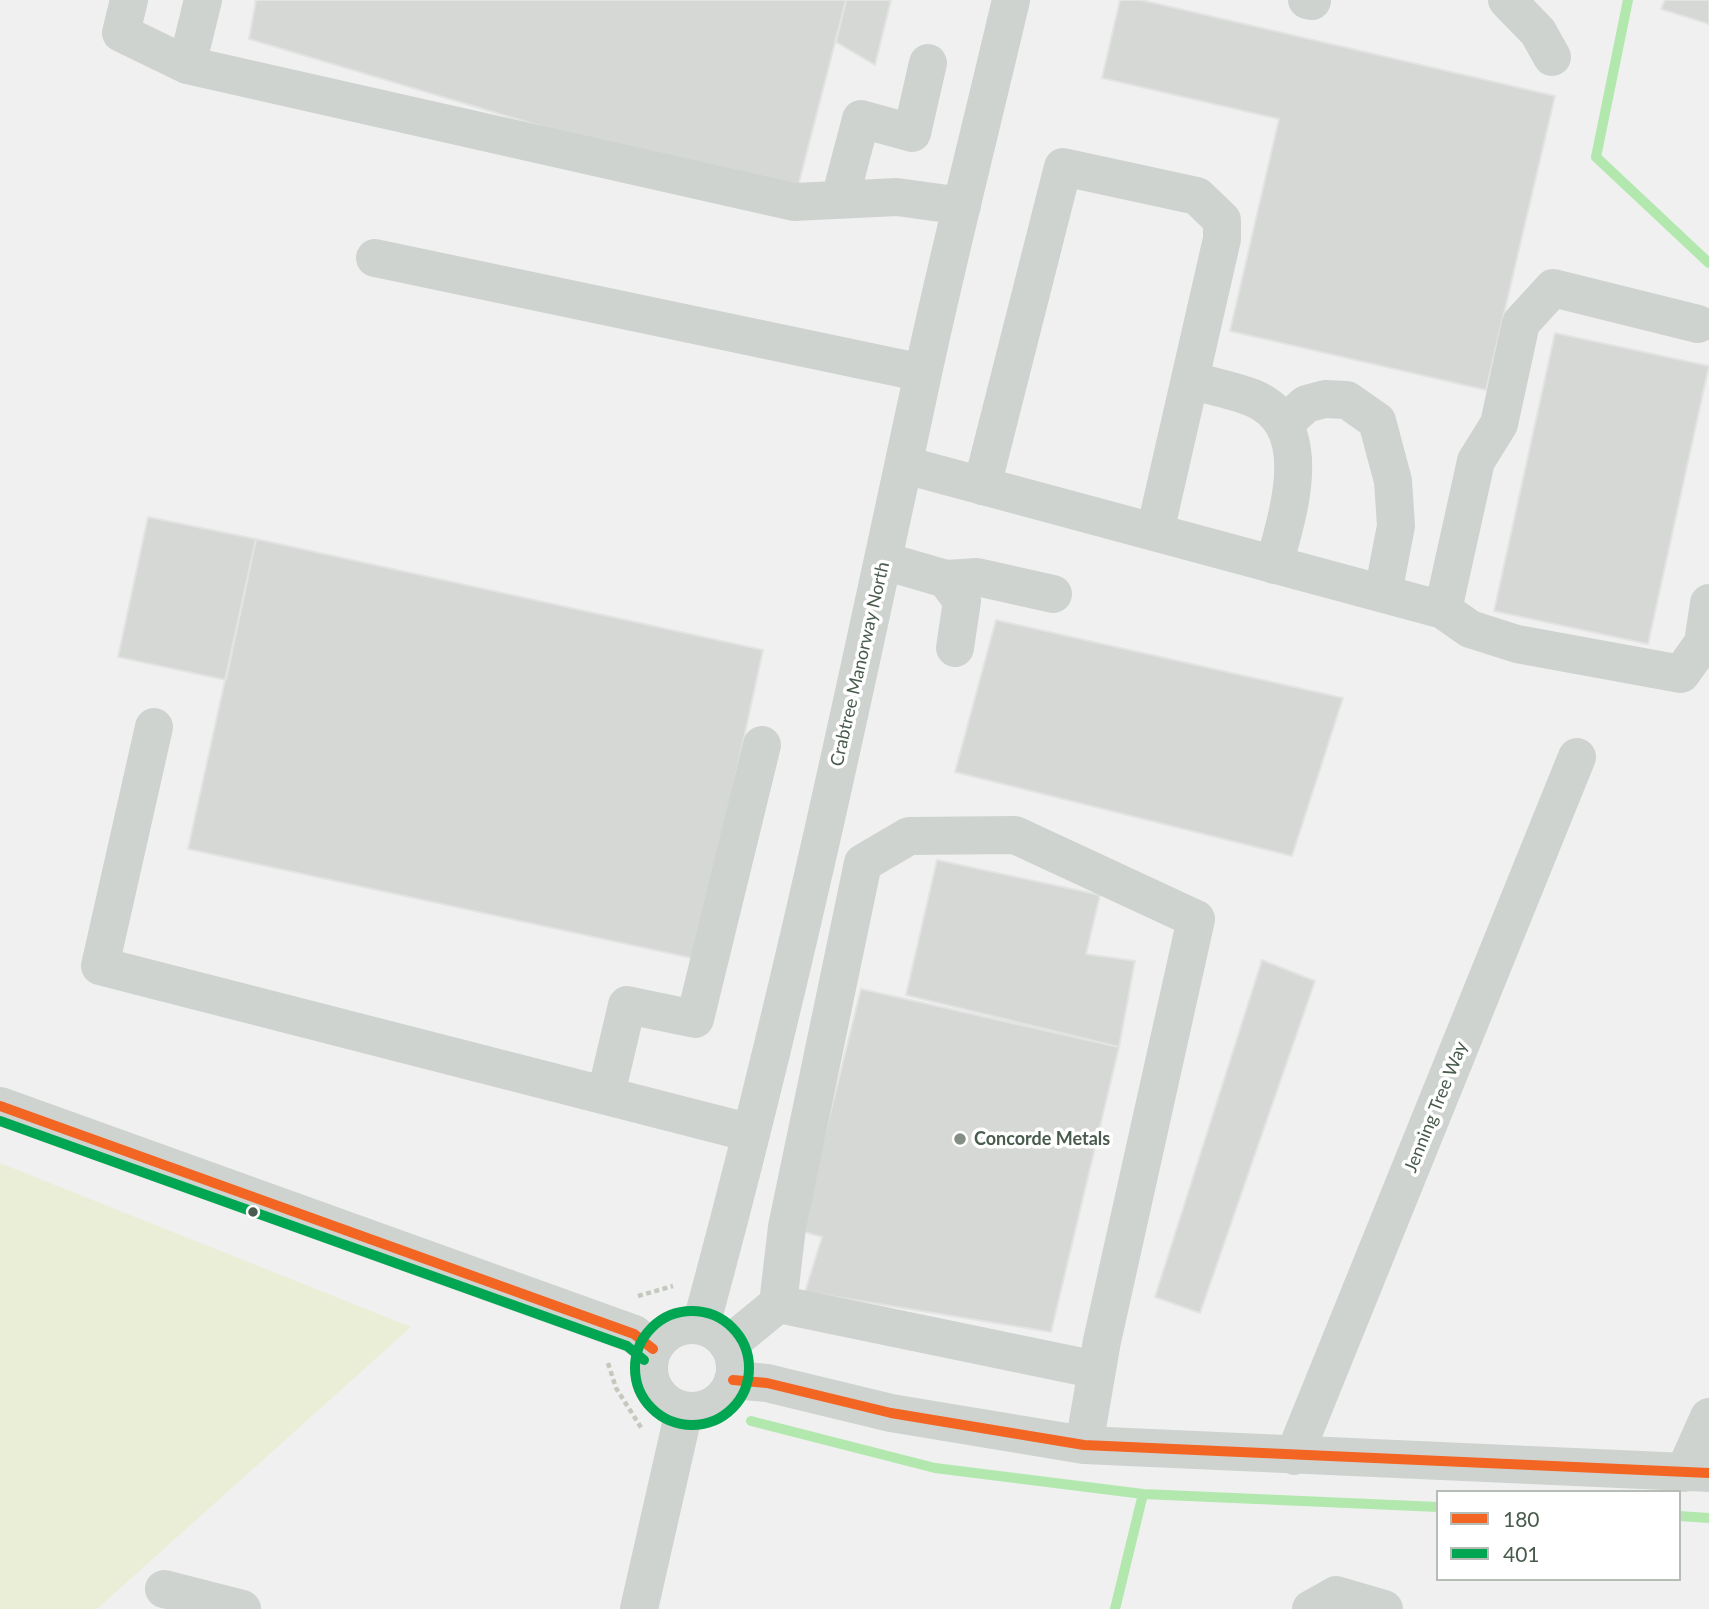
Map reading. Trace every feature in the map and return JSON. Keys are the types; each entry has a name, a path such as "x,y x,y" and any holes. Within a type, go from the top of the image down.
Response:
{"street":[{"path":"128,0 121,33 187,65 794,202 897,197 962,206"},
{"path":"187,65 203,0"},
{"name":"Crabtree Manorway North","path":"684,1411 703,1410 720,1402 721,1350 751,1133 884,561 923,373 1012,0"},
{"path":"1507,0 1538,32 1552,57"},
{"path":"840,199 861,119 912,133 928,63"},
{"path":"982,486 1063,167 1197,196 1222,220 1222,239 1155,532"},
{"path":"374,258 923,373"},
{"path":"1443,610 1476,461 1499,424 1521,323 1545,296 1553,288 1698,324"},
{"path":"1190,380 1254,399 1285,422 1291,441 1291,501 1274,565"},
{"path":"1285,422 1306,404 1325,399 1347,400 1377,421 1393,481 1395,526 1383,593"},
{"path":"905,465 1443,610 1470,629 1517,644 1681,674 1703,643 1709,603"},
{"path":"884,561 946,579 977,577 1053,594"},
{"path":"946,579 962,601 955,648"},
{"path":"154,727 100,966 751,1133"},
{"path":"606,1094 627,1005 695,1019 762,745"},
{"name":"Jenning Tree Way","path":"1294,1456 1577,757"},
{"path":"721,1350 778,1304 787,1227 863,863 909,836 1015,835 1196,919 1097,1370 1084,1445"},
{"path":"0,1106 634,1334 653,1349"},
{"path":"778,1304 1097,1370"},
{"path":"639,1609 684,1411 658,1396 650,1378 653,1349 674,1329 721,1350 767,1383 891,1413 1084,1445 1697,1473 1709,1417"},
{"path":"164,1589 242,1609"},
{"path":"1311,1609 1336,1595 1384,1609"}],"path":[{"path":"632,1296 653,1294 675,1285"}],"green space":[{"path":"0,1163 411,1327 97,1609 0,1609"}],"building":[{"path":"256,0 846,0 794,202 249,39"},
{"path":"846,0 891,0 875,65 836,42"},
{"path":"1120,0 1141,0 1555,96 1486,390 1230,331 1279,119 1102,78"},
{"path":"1665,0 1709,0 1709,24 1661,9"},
{"path":"1555,333 1709,366 1648,644 1494,611"},
{"path":"148,517 256,539 226,680 118,657"},
{"path":"256,539 763,650 696,959 188,849"},
{"path":"996,620 1343,698 1292,856 955,772"},
{"path":"937,860 1100,895 1086,954 1135,961 1119,1047 906,995"},
{"path":"1262,960 1315,981 1200,1313 1155,1297"},
{"name":"Concorde Metals","path":"861,989 1119,1047 1051,1332 805,1292 822,1237 801,1231"}],"waterway":[{"path":"1628,0 1596,157 1709,263"},
{"path":"751,1421 935,1468 1143,1494 1436,1507"},
{"path":"1115,1609 1143,1494"},
{"path":"1681,1516 1709,1518"}],"transit line":[{"name":"180","path":"0,1106 634,1334 653,1349"},
{"name":"401","path":"0,1121 627,1346 644,1360"},
{"name":"401","path":"692,1311 714,1315 732,1328 745,1346 749,1368 745,1390 732,1408 714,1421 692,1425 670,1421 652,1408 639,1390 635,1368 639,1346 652,1328 670,1315 692,1311"},
{"name":"180","path":"733,1380 767,1383 891,1413 1084,1445 1709,1473"}],"place":[{"name":"Concorde Metals","path":"960,1139"}]}
